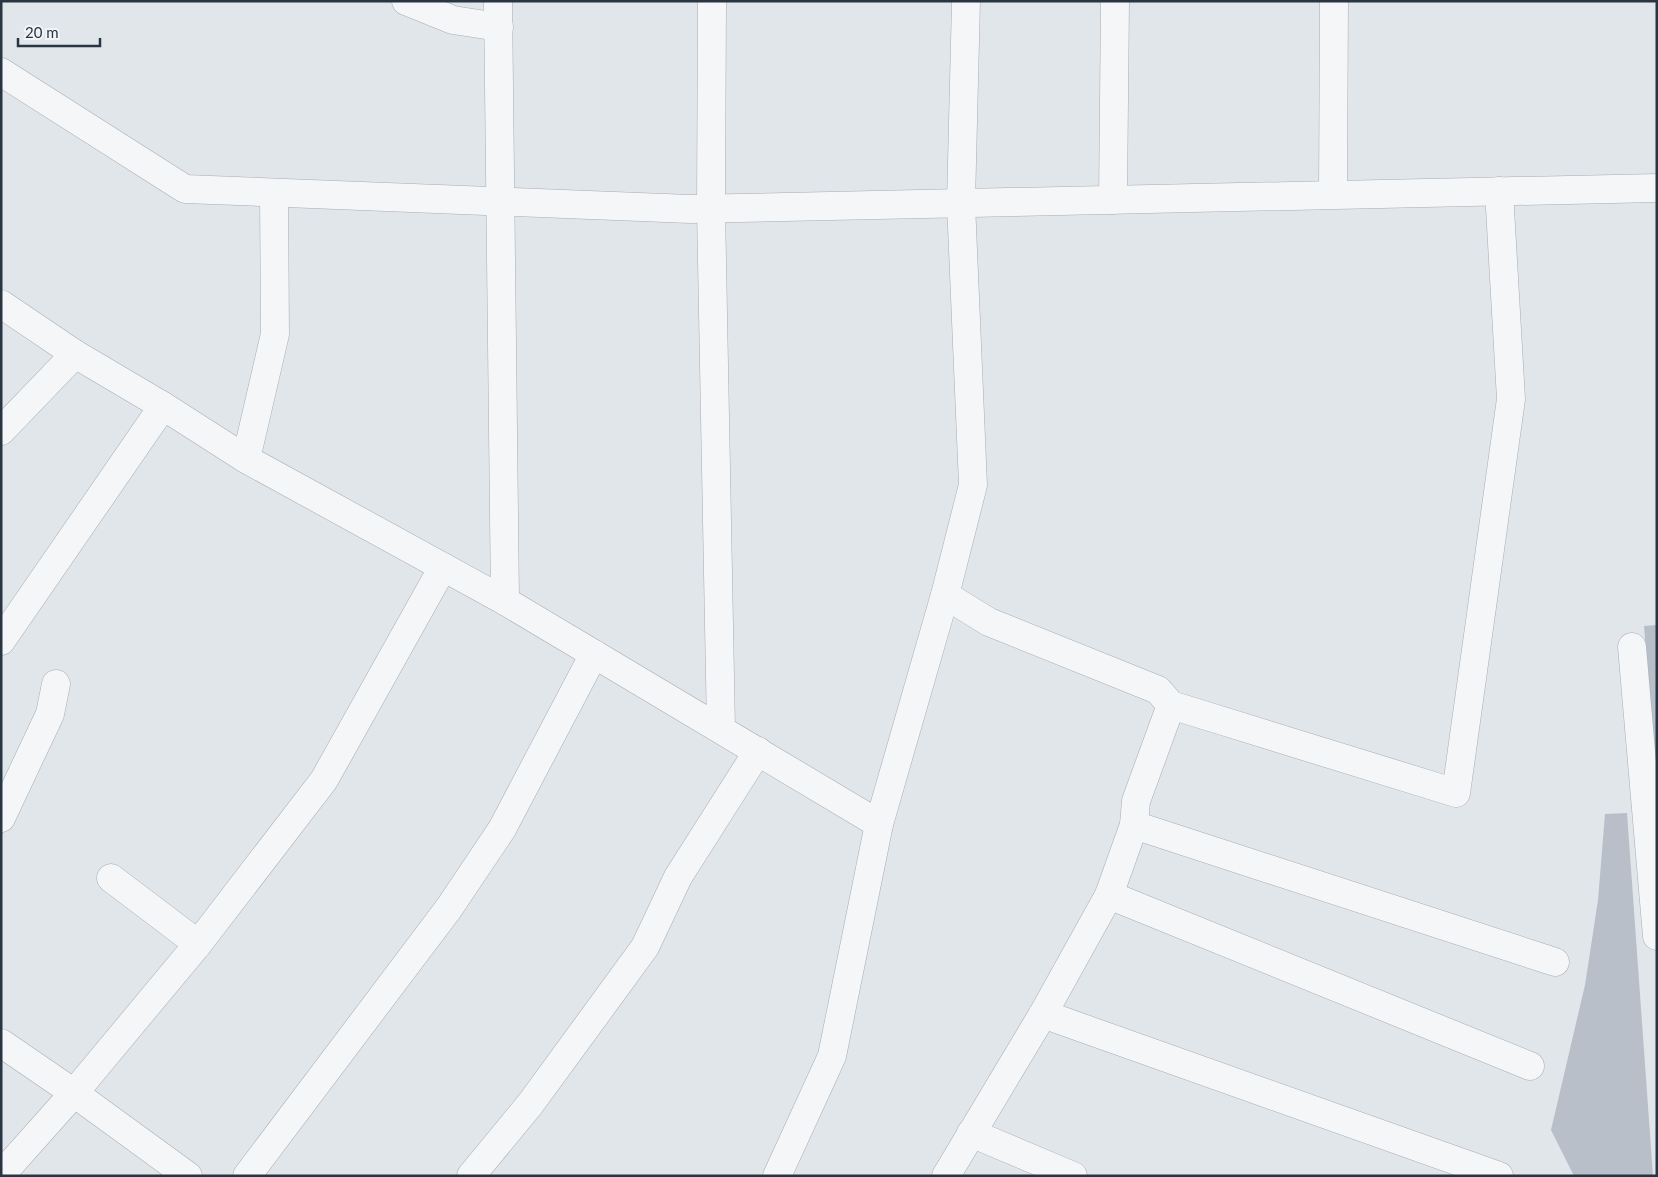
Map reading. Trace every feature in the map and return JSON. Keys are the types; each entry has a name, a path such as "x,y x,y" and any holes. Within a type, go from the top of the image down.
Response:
{"street":[{"path":"406,1 453,20 498,14 505,601"},
{"path":"712,1 711,209 721,728"},
{"path":"778,1176 832,1056 879,824 945,595 973,485 961,203 966,1"},
{"path":"1113,200 1115,1"},
{"path":"1333,194 1334,1"},
{"path":"1,72 186,190 711,209 1657,188"},
{"path":"945,595 989,622 1158,690 1171,706 1456,793 1511,399 1499,191"},
{"path":"246,459 275,334 274,193"},
{"path":"1,304 75,354 163,406 246,459 505,601 721,728 879,824"},
{"path":"1,431 75,354"},
{"path":"1,641 163,406"},
{"path":"1,1175 74,1093 198,944 324,780 443,567"},
{"path":"1632,647 1657,936"},
{"path":"247,1176 448,908 502,829 594,654"},
{"path":"1,818 50,714 56,684"},
{"path":"946,1176 1043,1014 1109,894 1134,825 1136,801 1171,706"},
{"path":"471,1176 532,1103 645,947 678,877 758,751"},
{"path":"1134,825 1555,962"},
{"path":"111,878 198,944"},
{"path":"1109,894 1530,1066"},
{"path":"1043,1014 1499,1176"},
{"path":"1,1043 74,1093 188,1176"},
{"path":"970,1133 1073,1176"}],"building":[{"path":"1657,625 1657,767 1655,767 1644,626"},
{"path":"1627,813 1653,1176 1574,1176 1551,1130 1585,985 1598,900 1605,814"}]}
